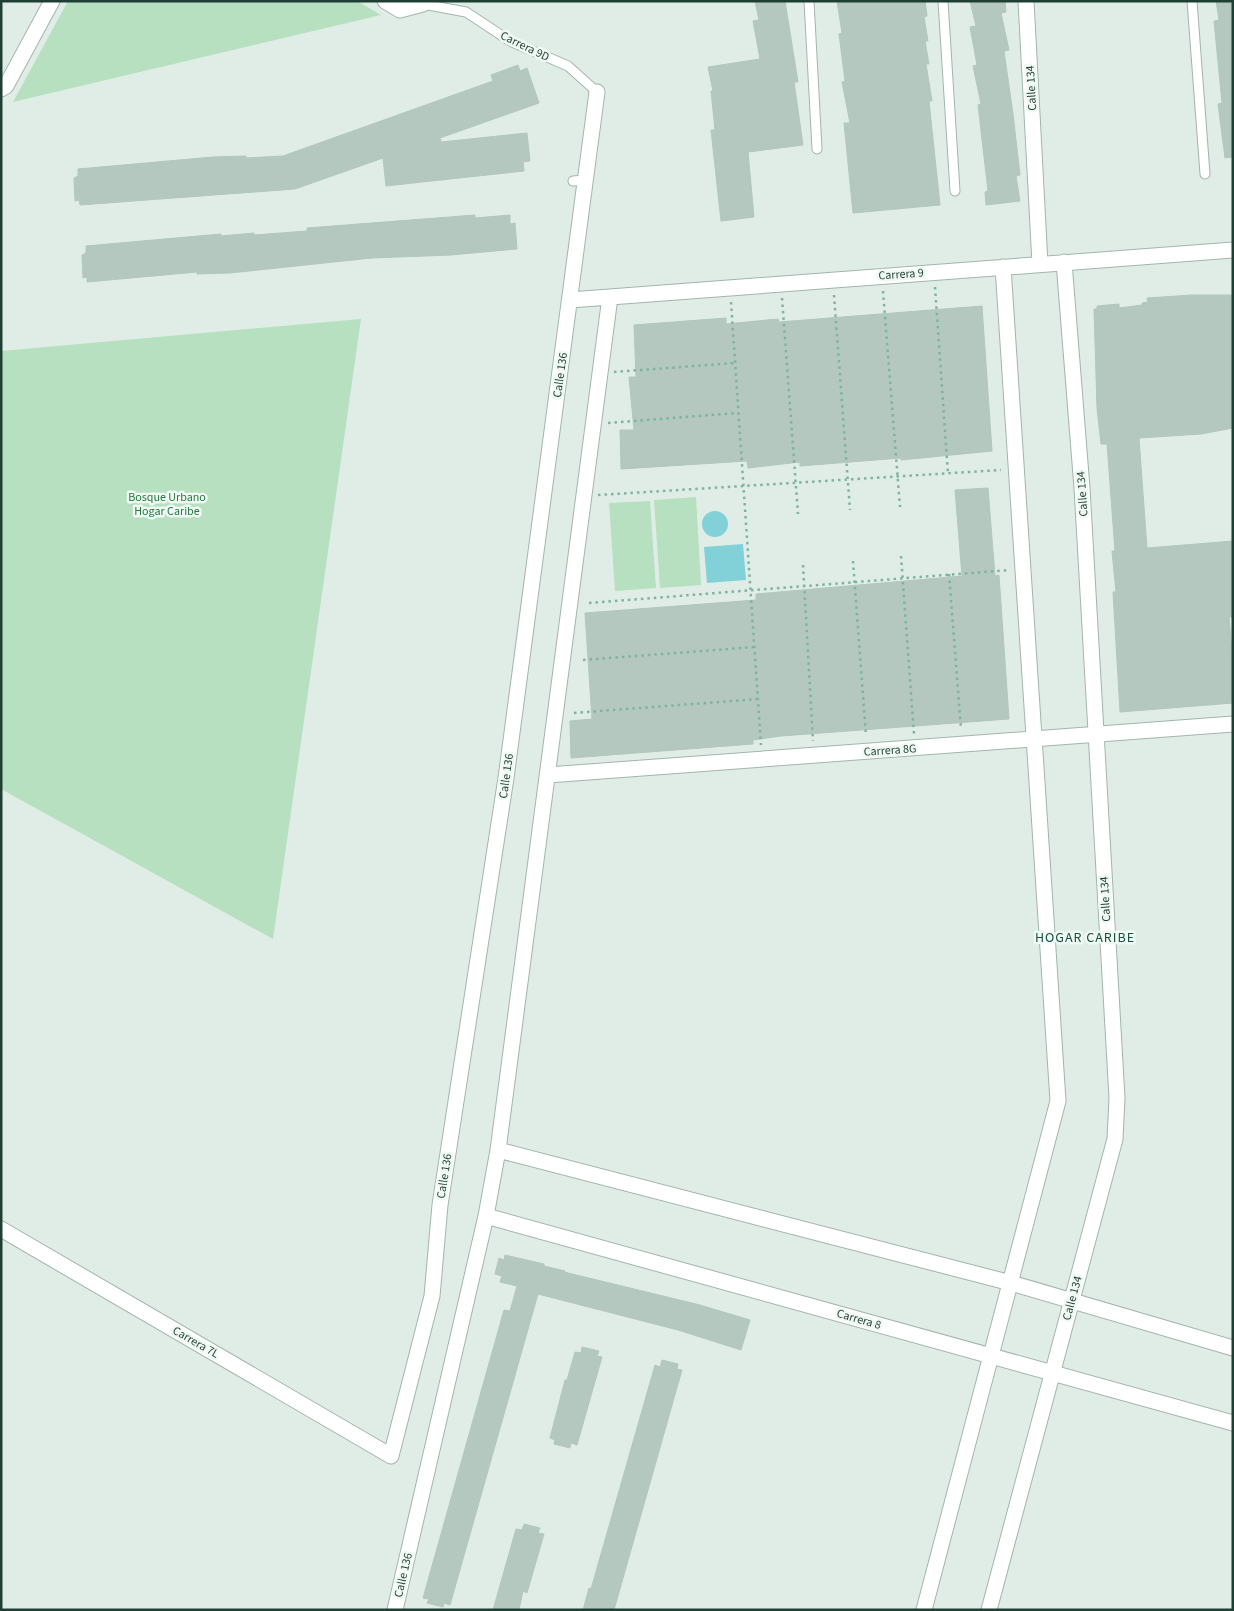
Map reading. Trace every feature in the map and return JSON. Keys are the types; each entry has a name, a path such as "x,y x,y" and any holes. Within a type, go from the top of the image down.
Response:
{"street":[{"path":"385,1 400,10 421,2"},
{"name":"Calle 134","path":"1026,1 1040,264"},
{"path":"1,89 6,86 47,3"},
{"name":"Calle 136","path":"391,1456 432,1296 440,1205 506,778 570,300 579,181 597,92"},
{"name":"Carrera 9","path":"570,300 1233,250"},
{"name":"Calle 134","path":"989,1610 1115,1139 1117,1098 1082,488 1064,262"},
{"path":"924,1610 1058,1100 1003,267"},
{"name":"Calle 136","path":"395,1610 486,1216 498,1150 610,296"},
{"name":"Carrera 8G","path":"548,775 1233,724"},
{"path":"498,1150 1011,1282 1233,1348"},
{"name":"Carrera 8","path":"486,1216 1233,1422"},
{"name":"Carrera 7L","path":"1,1229 391,1456"}],"lane":[{"path":"809,1 817,149"},
{"path":"943,1 955,191"},
{"path":"1192,1 1205,174"},
{"name":"Carrera 9D","path":"421,2 466,12 510,41 568,66 597,92"}],"path":[{"path":"935,287 948,474"},
{"path":"884,291 900,507"},
{"path":"834,295 850,510"},
{"path":"782,298 798,514"},
{"path":"731,302 762,751"},
{"path":"614,372 735,363"},
{"path":"607,423 738,413"},
{"path":"596,496 1001,470"},
{"path":"901,556 914,738"},
{"path":"853,561 866,742"},
{"path":"803,565 813,747"},
{"path":"589,603 1010,570"},
{"path":"949,574 961,735"},
{"path":"583,660 755,647"},
{"path":"574,713 758,699"}],"green space":[{"path":"68,1 357,1 381,15 13,102"},
{"name":"Bosque Urbano Hogar Caribe","path":"361,319 273,939 1,789 1,351"},
{"path":"696,497 701,585 660,588 654,500"},
{"path":"650,501 656,588 615,591 609,503"}],"water":[{"path":"715,511 724,515 728,524 724,533 715,537 706,533 702,524 706,515"},
{"path":"743,544 746,580 707,583 704,547"}],"building":[{"path":"755,1 785,1 798,82 794,82 803,145 748,152 754,217 721,221 711,130 715,130 711,91 713,91 708,67 760,59 753,21 759,20"},
{"path":"837,1 925,1 927,16 924,17 928,41 925,41 929,64 926,64 932,101 929,101 940,205 853,213 844,123 850,123 842,82 845,81 839,34 842,33"},
{"path":"970,1 1005,1 1006,12 1001,13 1009,50 1004,51 1020,175 1016,176 1020,201 986,205 985,192 988,191 978,105 981,104 973,66 977,65 970,27 976,26"},
{"path":"1216,1 1233,1 1233,157 1225,158 1218,104 1222,103 1214,21 1219,20"},
{"path":"518,65 520,71 527,68 539,103 440,138 441,142 527,133 530,161 523,162 524,171 386,186 383,158 295,189 80,205 79,200 75,201 74,178 78,176 78,169 213,157 283,156 493,81 491,75"},
{"path":"475,215 475,218 510,215 510,224 515,223 517,249 451,255 372,258 230,273 197,274 197,272 87,282 87,277 83,278 82,255 86,253 86,246 221,234 221,236 254,233 254,235 307,231 307,228"},
{"path":"1233,295 1233,428 1201,434 1139,438 1147,548 1233,541 1233,617 1229,617 1233,663 1233,703 1120,712 1113,592 1116,592 1112,551 1115,551 1107,444 1101,444 1097,408 1094,309 1097,309 1097,306 1119,304 1119,308 1142,305 1142,303 1148,302 1147,298"},
{"path":"982,306 992,451 901,460 901,458 800,466 800,462 748,468 747,461 621,469 620,430 634,430 629,377 636,377 634,325 726,318 726,324 778,319 779,322"},
{"path":"988,488 995,576 999,575 1009,719 781,736 753,740 753,744 571,758 570,721 592,719 585,613 756,600 756,594 962,576 955,490"},
{"path":"505,1255 544,1264 544,1266 564,1272 700,1305 750,1320 741,1350 678,1330 538,1294 450,1605 444,1603 443,1607 427,1603 429,1599 423,1598 504,1310 510,1311 517,1286 500,1282 502,1276 495,1274 499,1258 504,1260"},
{"path":"582,1347 599,1351 597,1356 602,1357 577,1445 571,1443 570,1448 554,1444 555,1440 550,1438 565,1380 567,1380 575,1352 581,1353"},
{"path":"662,1360 678,1364 677,1369 682,1370 614,1610 583,1610 589,1588 591,1589 655,1365 660,1367"},
{"path":"524,1524 540,1528 538,1533 544,1534 527,1593 523,1591 519,1610 493,1610 516,1529 522,1530"}],"district":[{"name":"HOGAR CARIBE","path":"1085,937"}]}
